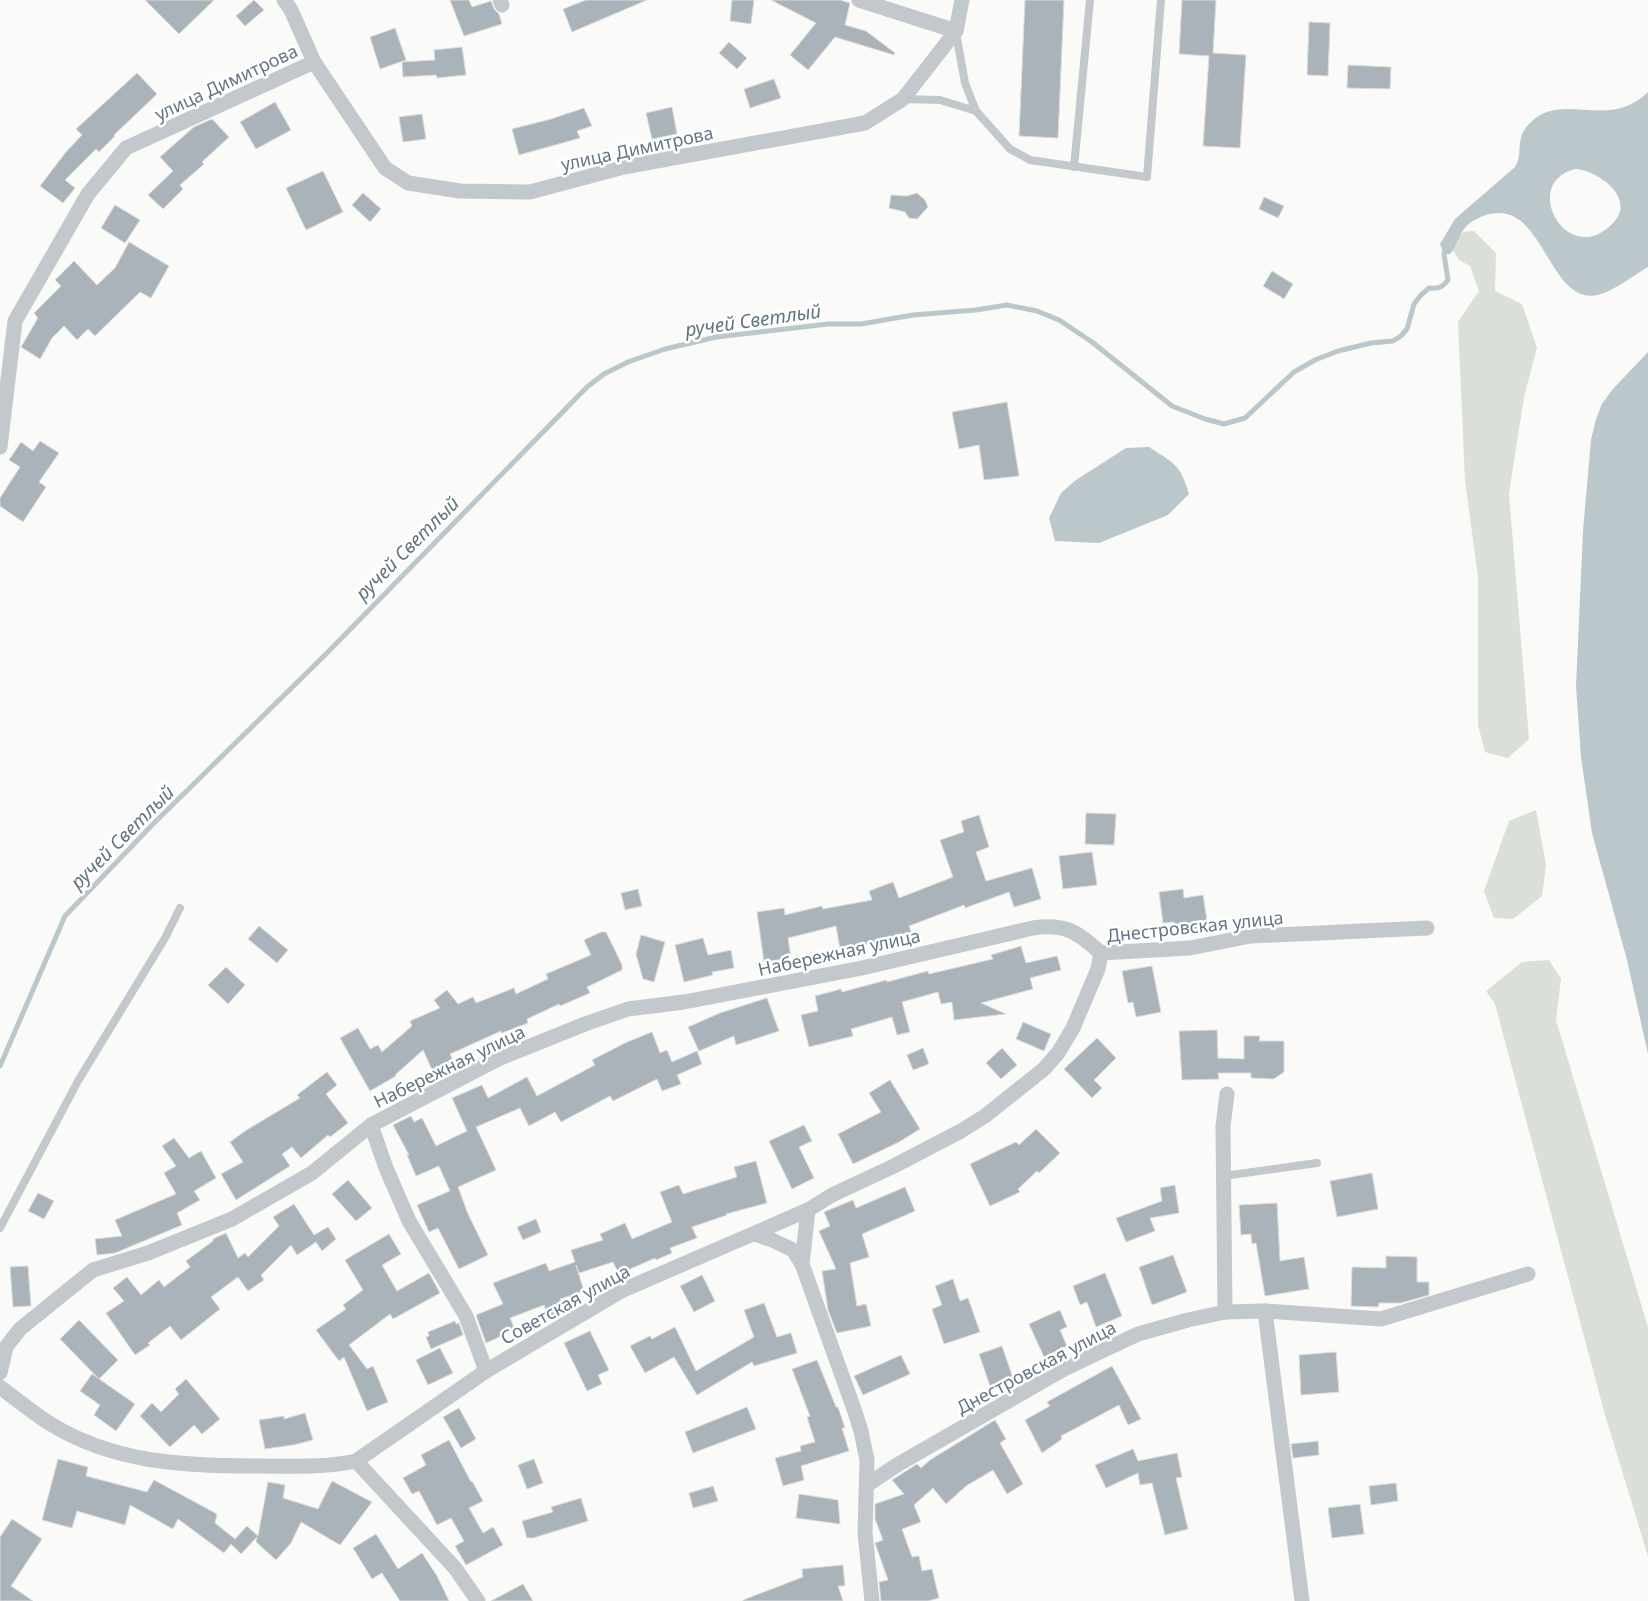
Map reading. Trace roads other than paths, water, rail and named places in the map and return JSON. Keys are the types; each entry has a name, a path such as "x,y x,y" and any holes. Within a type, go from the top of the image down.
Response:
{"street":[{"path":"859,0 956,31"},
{"name":"улица Димитрова","path":"0,446 15,321 88,194 126,148 314,62 385,168 408,183 460,191 530,192 624,167 864,123 903,100 956,31 962,0"},
{"path":"288,3 314,62"},
{"name":"Набережная улица","path":"0,1373 3,1342 93,1270 148,1253 232,1220 312,1173 371,1125 498,1059 585,1024 628,1010 684,1002 862,968 1050,925 1062,927 1082,936 1101,953"},
{"name":"Днестровская улица","path":"808,1210 832,1195 894,1166 961,1131 985,1116 1044,1069 1058,1053 1073,1028 1098,970 1101,953 1190,948 1252,936 1427,928"},
{"path":"1225,1312 1223,1126 1227,1094"},
{"path":"371,1125 386,1168 408,1220 466,1316 486,1371"},
{"path":"802,1264 808,1210"},
{"name":"Советская улица","path":"0,1387 49,1423 81,1440 111,1451 152,1461 198,1465 334,1465 356,1460 486,1371 621,1291 808,1210"},
{"path":"754,1234 793,1250 802,1264 861,1431 866,1460 866,1533 872,1601"},
{"name":"Днестровская улица","path":"867,1485 897,1464 1064,1369 1138,1334 1225,1312 1264,1311 1381,1319 1528,1274"},
{"path":"1264,1311 1302,1601"},
{"path":"356,1460 455,1568 478,1601"}],"lane":[{"path":"1074,168 1090,0"},
{"path":"956,31 965,83 976,111 1010,149 1030,160 1074,168 1146,177 1161,0"},
{"path":"903,100 940,100 976,111"},
{"path":"0,1228 78,1081 180,908"},
{"path":"1224,1176 1317,1163"}],"waterway":[{"name":"ручей Светлый","path":"0,1066 65,916 153,824 326,654 587,387 604,374 628,362 665,349 716,337 828,324 861,324 913,315 976,310 1007,305 1037,311 1059,320 1092,342 1172,406 1224,424 1245,418 1294,372 1315,360 1338,351 1371,343 1393,341 1401,336 1407,329 1414,304 1421,295 1429,288 1442,286 1448,280 1444,254 1446,248"}]}
